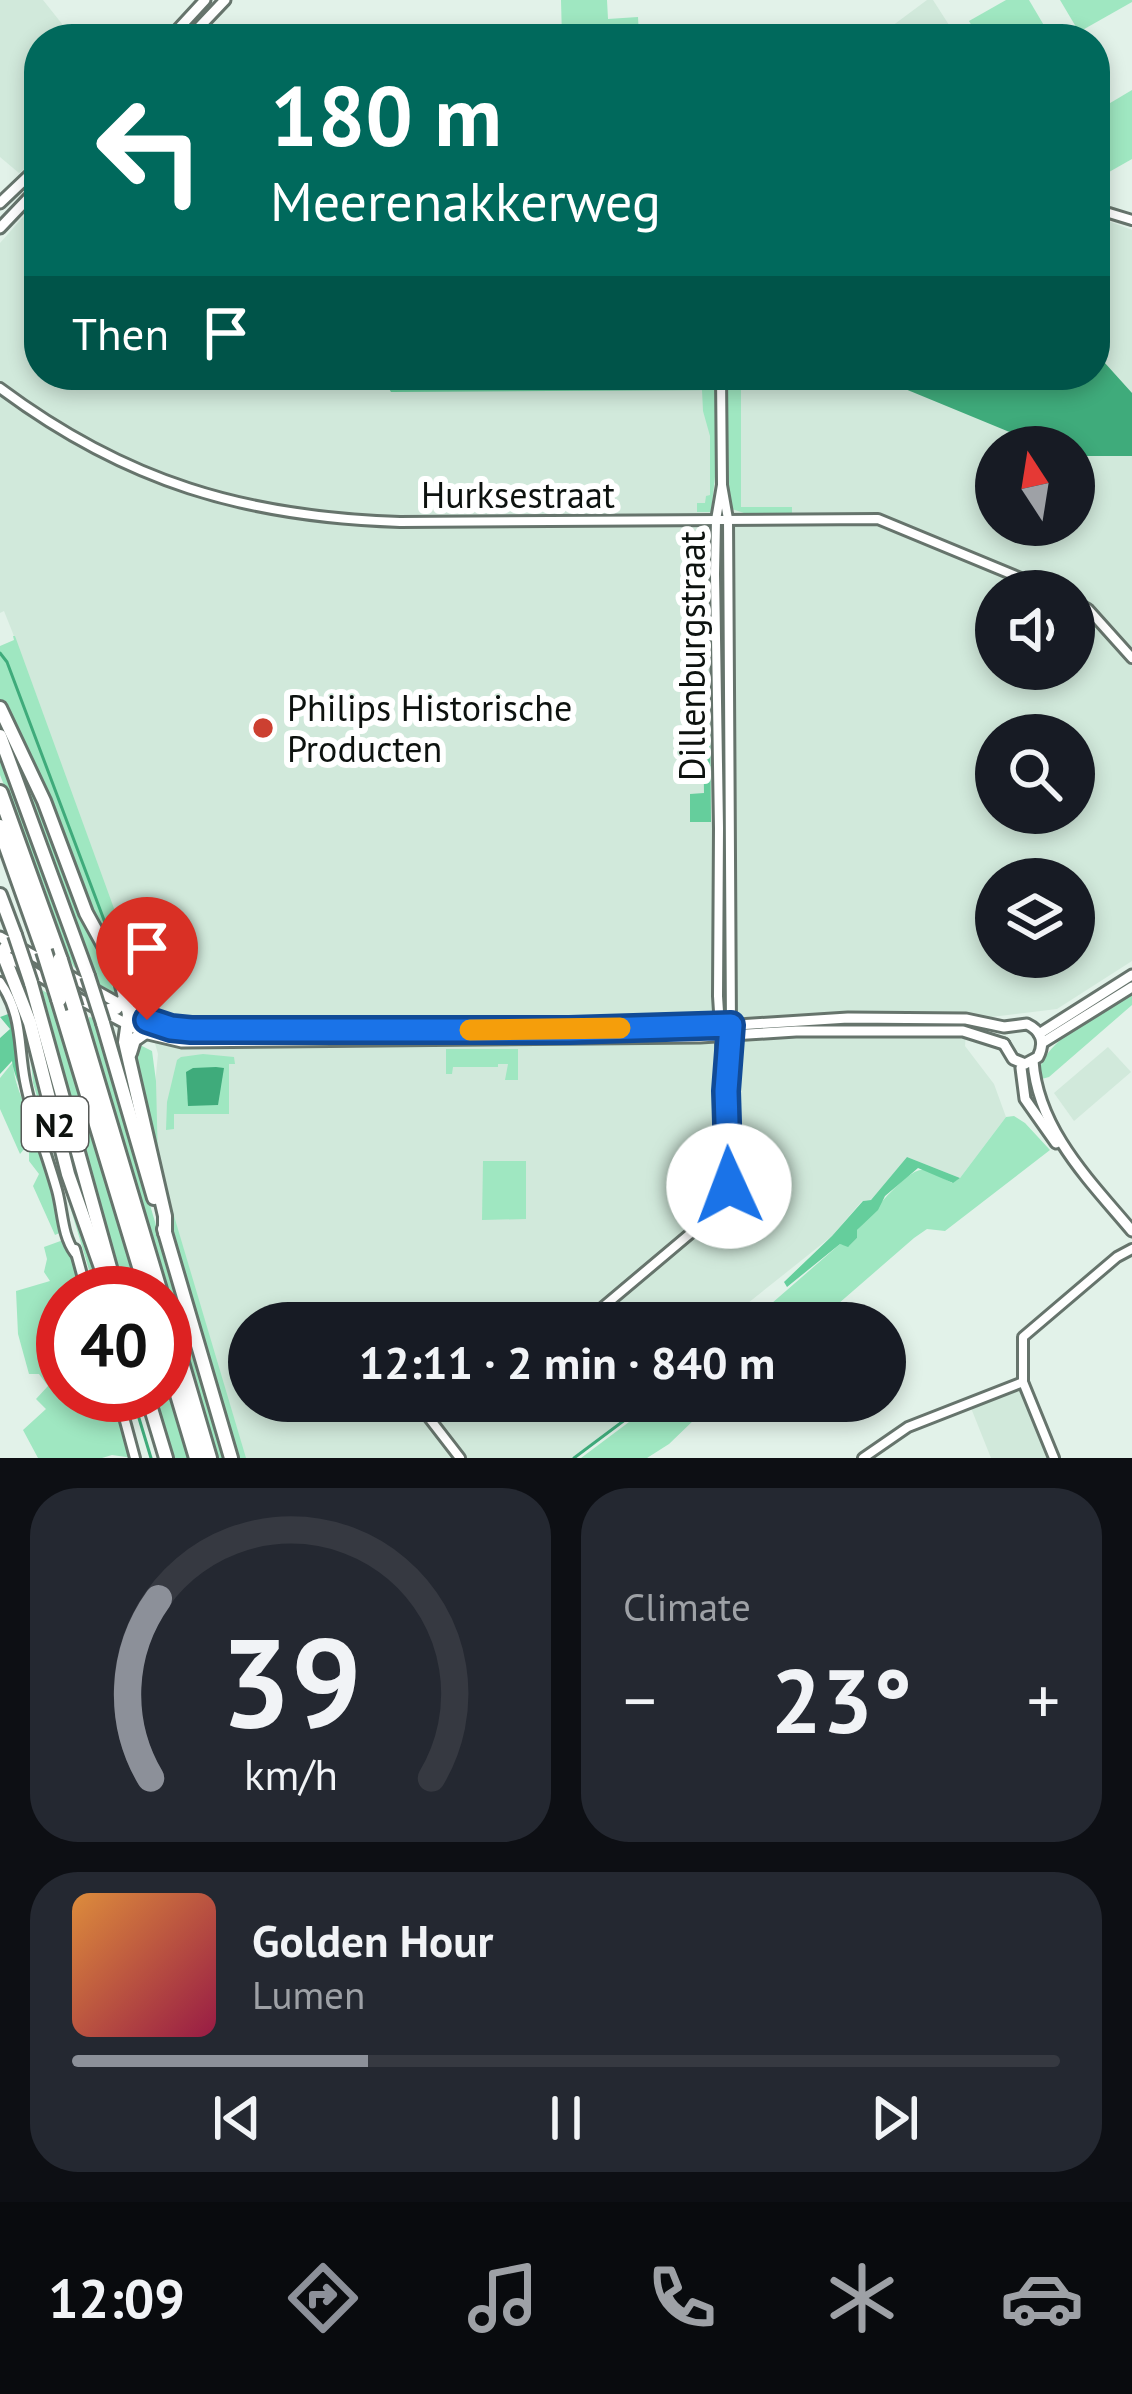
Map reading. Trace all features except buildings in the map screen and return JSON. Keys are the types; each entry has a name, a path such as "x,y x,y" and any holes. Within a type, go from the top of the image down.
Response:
{"highway":[{"path":"0,708 44,801 86,913 110,953 128,1026"},
{"name":"N2","path":"0,736 102,1018 231,1458"},
{"path":"0,793 60,960 152,1266"},
{"path":"0,827 44,951 140,1266"},
{"name":"N2","path":"0,895 10,939 31,983 106,1266"},
{"path":"2,953 10,939"},
{"name":"N2","path":"2,953 30,1024 68,1174 103,1266"},
{"path":"102,1018 125,1004"},
{"name":"N2","path":"128,1026 124,1039 166,1216 165,1233"},
{"path":"130,1054 134,1040 144,1033"},
{"path":"192,1400 209,1458"},
{"path":"155,1422 166,1458"},
{"path":"185,1422 196,1458"}],"main road":[{"path":"183,24 205,0"},
{"path":"202,24 225,0"},
{"path":"0,203 24,181"},
{"path":"0,228 24,202"},
{"path":"10,939 157,1024 191,1030 963,1031 1004,1047"},
{"path":"2,953 102,1018 182,1042 725,1031 827,1018 980,1021 1010,1030 1024,1028 1041,1039"},
{"path":"1041,1039 1132,975"},
{"path":"1041,1039 1132,988"},
{"path":"1010,1030 1004,1047 1010,1062 1029,1065 1043,1058 1041,1039"},
{"path":"1029,1065 1025,1099 1030,1108 1132,1227"}],"street":[{"name":"Hurksestraat","path":"0,388 111,459 251,507 400,522 888,521 1003,570"},
{"name":"Dillenburgstraat","path":"721,390 722,485 728,519 731,828 725,1031"},
{"name":"Dillenburgstraat","path":"609,1302 723,1207 729,1186 716,681 716,520 722,485"},
{"path":"1095,617 1132,658"},
{"name":"Dillenburgstraat","path":"719,828 731,828"},
{"path":"0,982 20,1032 26,1087 79,1266"},
{"path":"1054,1458 1023,1382 1023,1337 1132,1245"},
{"path":"863,1458 908,1427 1023,1382"},
{"path":"126,1422 138,1458"},
{"path":"432,1422 460,1458"}],"shaded area":[{"path":"0,0 43,0 62,24 24,24 24,169 19,173 0,157"},
{"path":"561,0 607,0 608,19 638,17 638,24 562,24"},
{"path":"933,0 948,24 895,24"},
{"path":"1006,0 1029,0 1043,24 971,24"},
{"path":"1060,0 1132,0 1093,24 1074,24"},
{"path":"1132,90 1132,159 1110,171 1110,103"},
{"path":"24,216 24,390 1110,390 1110,222 1132,230 1132,961 1057,1009 967,1020 965,1046 994,1084 1006,1117 960,1178 907,1157 832,1236 749,1302 228,1302 228,1404 192,1283 192,1266 187,1266 155,1159 158,1054 137,978 4,611 0,613 0,243"},
{"path":"1110,369 1132,393 1132,456 1095,456 1095,426 995,426 908,390 1110,390"},
{"path":"390,390 715,390 391,392"},
{"path":"702,390 715,390 711,512 697,512 697,503 705,503 710,495 710,436"},
{"path":"727,390 741,390 741,507 792,507 792,513 732,509"},
{"path":"13,636 116,914 141,1007 131,998 88,907 0,702 0,646 14,640"},
{"path":"688,710 710,716 711,822 690,822 690,794 704,793 703,723 688,722"},
{"path":"0,711 112,970 120,1000 95,982 0,725"},
{"path":"0,752 78,970 66,954 0,775"},
{"path":"42,990 59,1021 132,1266 117,1266"},
{"path":"1132,991 1132,1005 1049,1077 1038,1080 1048,1053 1060,1040"},
{"path":"18,1005 100,1266 88,1266 33,1083 30,1048"},
{"path":"11,1013 38,1134 30,1139 12,1061 0,1074 0,1038 10,1029 0,1017"},
{"path":"89,1017 93,1018 168,1266 159,1266"},
{"path":"138,1044 152,1051 158,1162 189,1266 182,1266 162,1194 136,1055"},
{"path":"1108,1047 1131,1072 1074,1121 1054,1093"},
{"path":"446,1049 518,1049 518,1080 505,1080 508,1064 453,1067 452,1074 446,1074"},
{"path":"203,1054 234,1057 235,1064 229,1064 229,1114 174,1114 174,1129 166,1130 177,1060"},
{"path":"13,1062 64,1231 55,1235 33,1186 39,1174 29,1161 29,1143 20,1154 0,1109 0,1078"},
{"path":"224,1068 218,1105 188,1106 186,1072"},
{"path":"1006,1117 1025,1123 1050,1150 945,1231 927,1229 914,1238 840,1302 773,1302 840,1244 849,1246 857,1230 908,1176 924,1170 952,1183 960,1178"},
{"path":"907,1157 960,1178 953,1183 918,1168 885,1196 848,1247 840,1244 787,1287 784,1282 863,1201 871,1200"},
{"path":"483,1161 526,1161 526,1219 482,1220"},
{"path":"66,1239 75,1266 45,1266 44,1247"},
{"path":"192,1276 228,1397 228,1422 235,1422 246,1458 235,1458 192,1302"},
{"path":"36,1285 36,1374 29,1374 18,1334 16,1291"},
{"path":"192,1347 225,1458 216,1458 192,1377"},
{"path":"1017,1389 1047,1458 991,1458 971,1408"},
{"path":"36,1418 36,1422 123,1422 133,1458 38,1458 23,1430"},
{"path":"162,1422 178,1422 189,1458 173,1458"},
{"path":"233,1422 619,1422 572,1458 244,1458"},
{"path":"629,1422 692,1422 647,1458 581,1458"}],"waterway":[{"path":"0,653 107,928"},
{"path":"140,1422 151,1458"},
{"path":"574,1458 622,1422"}],"slow traffic":[{"path":"470,1030 620,1028"}],"place":[{"name":"Philips Historische Producten","path":"263,728"}],"route":[{"path":"147,1020 191,1030 731,1025 726,1091 729,1186"}]}
